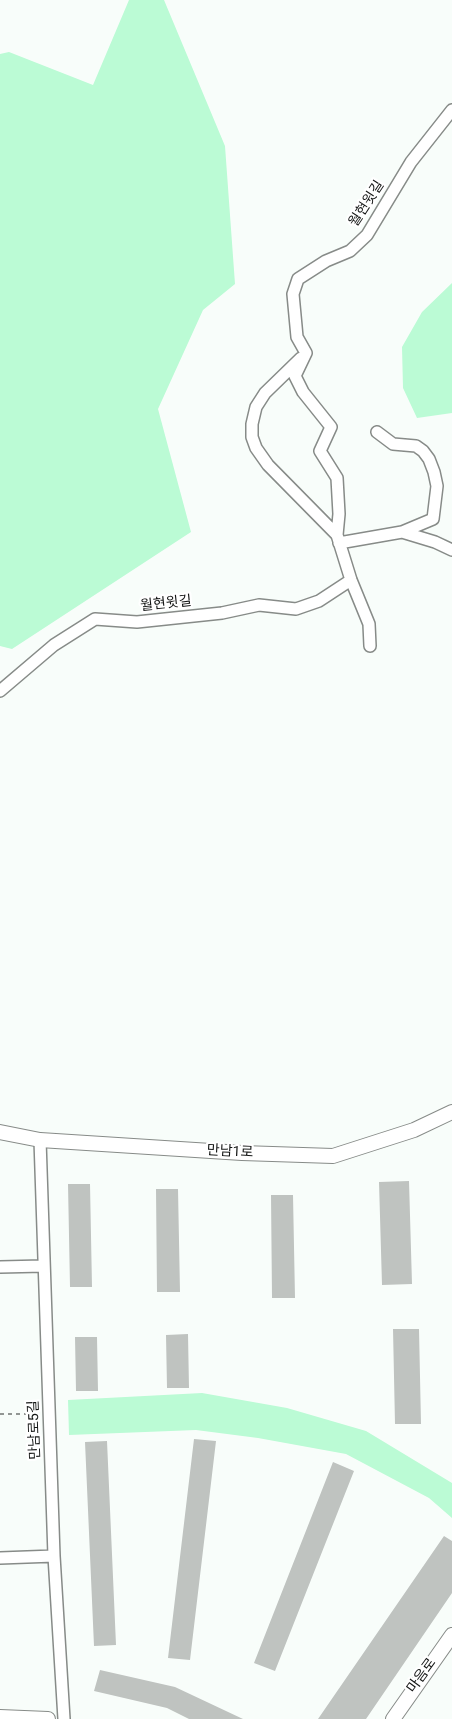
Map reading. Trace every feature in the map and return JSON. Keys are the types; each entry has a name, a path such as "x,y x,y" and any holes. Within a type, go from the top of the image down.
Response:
{"street":[{"name":"월현윗길","path":"306,353 297,337 294,320 293,294 298,279 326,261 350,251 367,236 411,162 452,110"},
{"path":"306,353 295,376 303,392 331,427 320,451 337,478 340,514 338,539 351,580 369,624 370,646"},
{"path":"306,353 265,393 256,407 252,424 252,437 256,448 268,465 338,539"},
{"path":"338,539 402,532 434,519 437,486 429,459 423,450 416,446 393,444 377,432"},
{"path":"402,532 435,542 452,550"},
{"name":"월현윗길","path":"0,691 54,645 96,619 138,622 222,613 259,605 296,609 318,601 351,580"},
{"name":"만남1로","path":"0,1132 40,1140 242,1153 333,1156 414,1130 452,1112"},
{"name":"만남로5길","path":"40,1140 54,1556 64,1719"},
{"path":"0,1266 43,1266"},
{"path":"0,1558 54,1556"},
{"name":"마음로","path":"393,1719 452,1635"},
{"path":"0,1717 48,1719"}],"path":[{"path":"0,1414 49,1414"}],"green space":[{"path":"129,0 164,0 225,146 235,284 203,310 158,409 191,532 12,649 0,646 0,54 9,52 93,85"},
{"path":"452,283 452,413 417,418 403,388 402,347 422,312"},
{"path":"202,1393 287,1408 366,1431 452,1483 452,1518 429,1498 346,1454 258,1438 196,1430 69,1435 68,1400"}],"building":[{"path":"409,1181 412,1284 382,1285 379,1182"},
{"path":"68,1184 90,1184 92,1287 70,1287"},
{"path":"156,1189 178,1189 180,1292 157,1292"},
{"path":"271,1195 293,1195 295,1298 272,1298"},
{"path":"393,1329 419,1329 421,1424 395,1424"},
{"path":"188,1334 189,1388 167,1388 166,1335"},
{"path":"75,1337 97,1337 98,1391 76,1391"},
{"path":"194,1439 216,1441 190,1660 168,1658"},
{"path":"107,1441 116,1645 94,1646 85,1442"},
{"path":"333,1462 354,1471 275,1671 254,1663"},
{"path":"444,1536 452,1541 452,1593 366,1719 318,1719"},
{"path":"100,1670 175,1687 243,1719 189,1719 167,1708 94,1691"}]}
